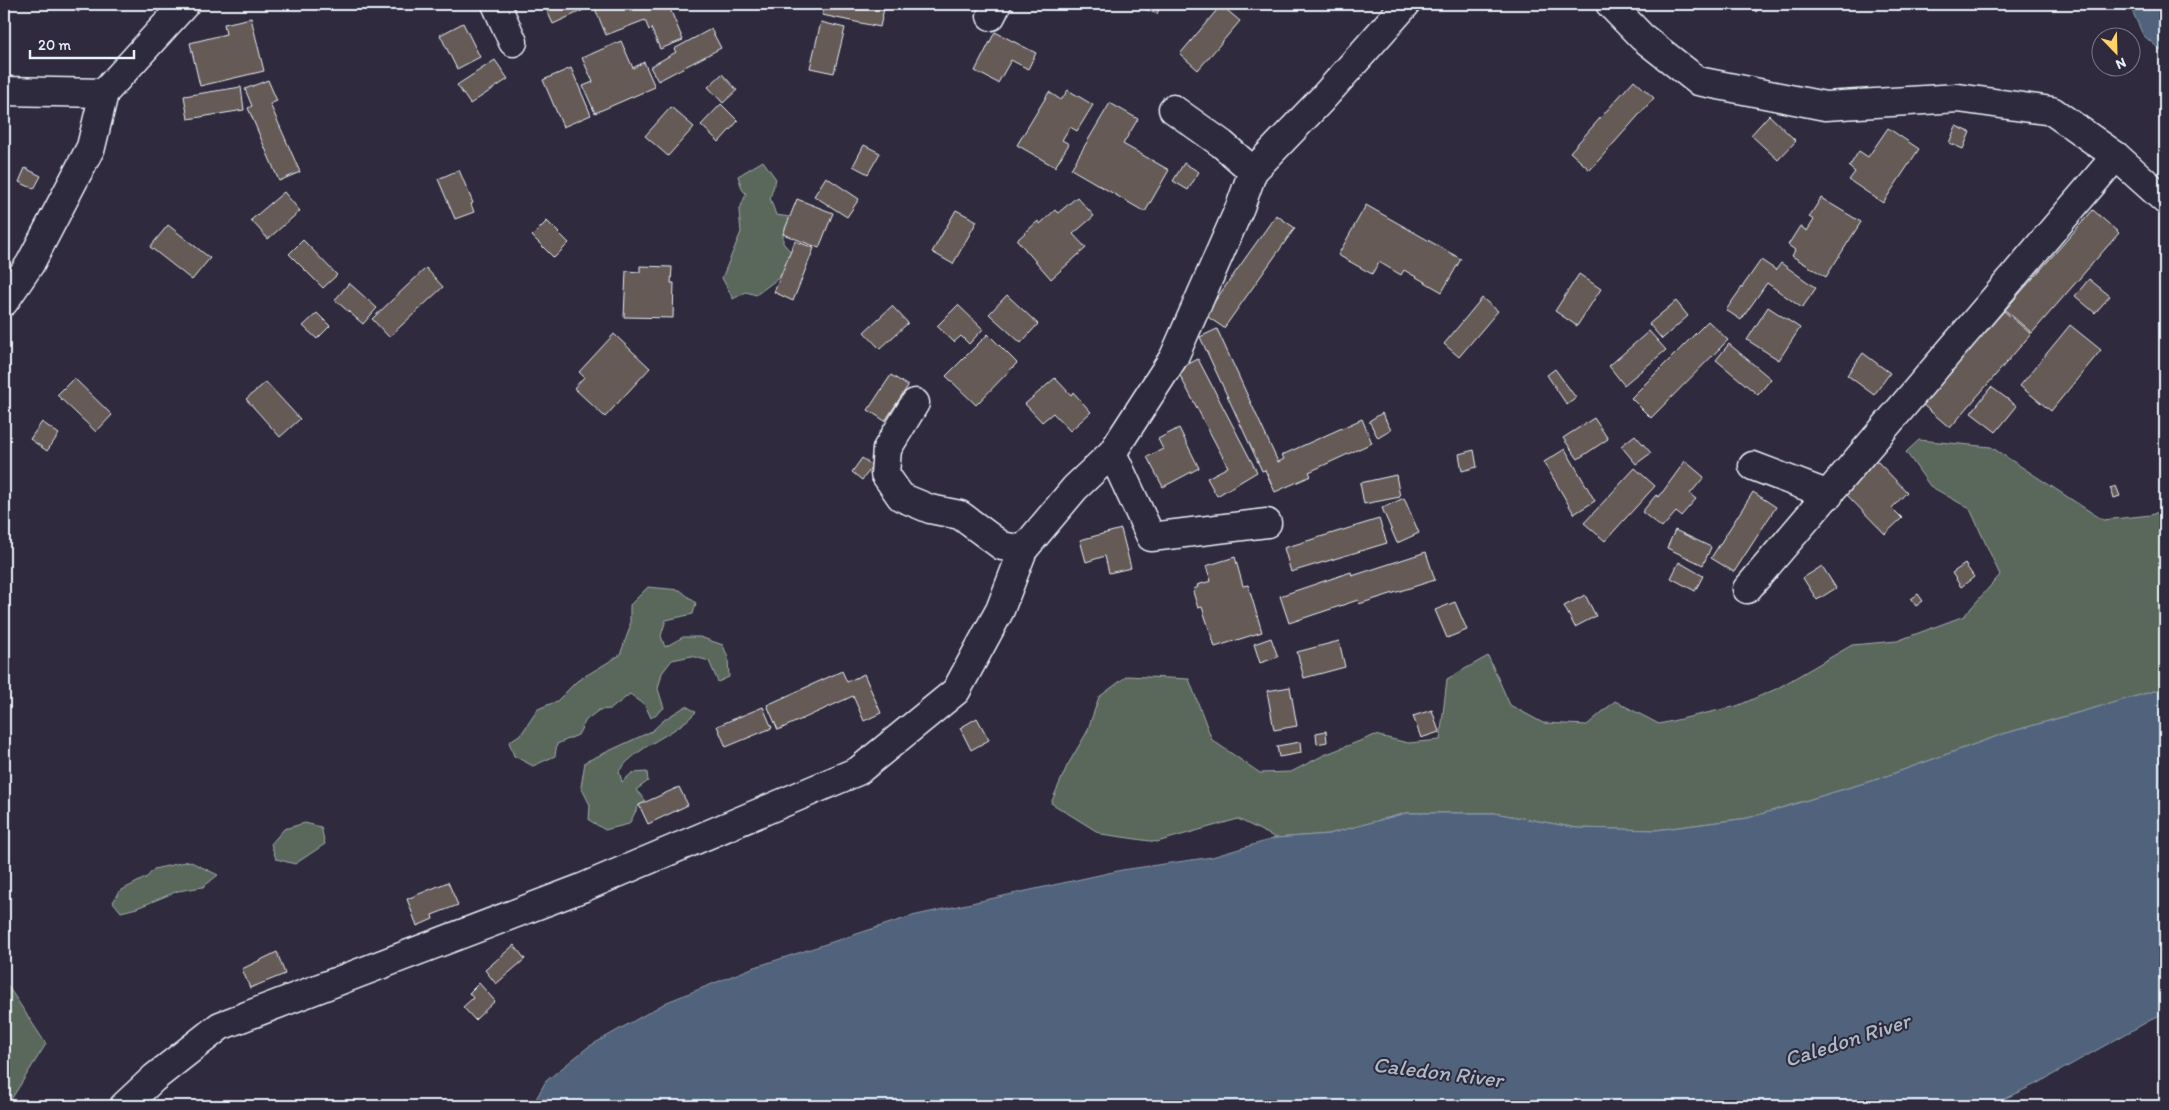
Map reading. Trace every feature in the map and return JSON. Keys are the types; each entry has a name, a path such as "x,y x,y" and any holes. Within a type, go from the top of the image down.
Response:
{"street":[{"path":"4,302 30,264 91,147 104,94 185,4"},
{"path":"496,4 513,42"},
{"path":"124,1106 154,1078 220,1026 582,888 858,771 956,692 1000,610 1023,550 1075,488 1112,453 1174,357 1240,207 1253,171 1322,100 1405,4"},
{"path":"1610,4 1642,37 1698,81 1825,106 1958,98 2052,112 2116,156 2165,200"},
{"path":"4,91 104,94"},
{"path":"1173,109 1222,144 1253,171"},
{"path":"1746,589 1829,495 2116,156"},
{"path":"914,403 887,449 885,474 901,497 930,510 960,515 1002,546 1023,550"},
{"path":"1112,453 1151,537 1267,523"},
{"path":"1753,466 1829,495"}],"green space":[{"path":"763,161 776,179 770,198 776,215 790,217 783,234 783,243 791,252 780,277 756,295 746,292 733,299 722,278 741,232 739,211 746,194 742,189 738,176"},
{"path":"1919,440 1991,447 2103,520 2151,515 2165,509 2165,688 2003,734 1878,779 1748,818 1656,830 1577,828 1494,813 1406,813 1329,834 1276,838 1238,819 1157,842 1101,834 1051,803 1067,766 1087,732 1099,697 1127,676 1189,679 1212,740 1260,773 1291,772 1324,755 1375,735 1408,743 1440,740 1447,679 1488,656 1510,705 1543,723 1587,725 1615,701 1659,724 1737,706 1776,689 1852,645 1897,641 1964,616 2000,575 1970,509 1930,486 1906,452"},
{"path":"648,587 680,590 696,603 693,614 666,620 661,636 665,647 683,637 700,637 723,645 728,658 729,677 718,682 709,661 692,656 672,660 662,673 658,689 664,708 651,718 645,705 630,694 611,709 599,710 586,720 578,735 557,744 555,756 533,766 514,756 509,742 522,733 538,709 557,701 577,681 620,655 630,627 630,605"},
{"path":"686,706 696,712 678,728 636,754 619,771 622,782 632,773 647,772 648,781 636,790 647,802 639,805 629,824 605,830 589,820 590,805 581,787 585,762 652,731 665,719"},
{"path":"305,823 321,827 325,844 295,864 276,859 271,844 284,829"},
{"path":"189,861 218,875 203,887 178,891 137,908 121,912 113,902 120,891 147,877 154,869"},
{"path":"4,980 46,1044 7,1106 4,1106"}],"water":[{"path":"2129,4 2165,4 2165,54 2143,35 2142,28 2140,28"},
{"name":"Caledon River","path":"2165,688 2165,1012 2038,1083 1989,1106 532,1106 546,1081 588,1047 667,1002 752,968 912,916 1122,870 1212,857 1276,838 1329,834 1406,813 1494,813 1577,828 1656,830 1748,818 1878,779 2003,734"}],"building":[{"path":"71,4 89,4 78,12"},
{"path":"544,4 589,4 590,7 553,24"},
{"path":"600,4 668,4 683,40 660,49 651,28 649,30 645,20 606,35 594,6"},
{"path":"825,4 885,4 880,27 822,15"},
{"path":"1133,4 1161,4 1157,14"},
{"path":"1749,4 1765,4 1756,12"},
{"path":"1221,5 1240,21 1198,70 1180,54"},
{"path":"251,18 264,71 200,86 190,43 226,34 224,24"},
{"path":"821,22 845,28 834,73 810,68"},
{"path":"463,23 480,57 457,69 440,35"},
{"path":"711,29 721,48 658,81 650,67 676,52 674,49"},
{"path":"995,32 1036,53 1028,69 1011,60 998,83 975,71"},
{"path":"621,41 633,68 644,62 655,87 595,113 583,86 593,82 582,58"},
{"path":"495,60 508,79 470,104 457,85"},
{"path":"571,68 591,115 563,127 543,80"},
{"path":"722,74 737,90 723,103 708,87"},
{"path":"268,80 277,101 270,104 300,172 279,181 248,108 252,106 245,89"},
{"path":"1634,80 1654,98 1590,170 1570,152"},
{"path":"241,87 244,110 188,119 184,96"},
{"path":"1068,90 1093,105 1077,131 1070,127 1062,140 1069,144 1055,167 1017,145 1049,92 1061,100"},
{"path":"1110,103 1138,119 1123,144 1169,170 1145,212 1071,169"},
{"path":"721,104 738,121 719,142 701,125"},
{"path":"671,107 694,127 668,156 645,136"},
{"path":"1769,115 1796,141 1778,160 1751,135"},
{"path":"1956,126 1970,132 1963,149 1949,143"},
{"path":"1888,128 1919,149 1883,203 1849,180 1855,172 1849,167 1859,151 1868,157"},
{"path":"864,145 880,153 868,174 853,166"},
{"path":"1184,163 1199,172 1188,190 1173,181"},
{"path":"25,168 41,176 34,189 19,182"},
{"path":"459,170 473,203 471,204 474,212 455,219 438,179"},
{"path":"826,177 859,199 847,217 814,196"},
{"path":"284,192 300,211 268,239 251,220"},
{"path":"1077,197 1094,216 1073,234 1086,248 1051,279 1017,240 1038,221 1040,224 1055,210 1058,213"},
{"path":"1821,198 1861,222 1826,277 1792,256 1795,250 1788,245 1800,226 1807,231 1814,220 1809,217"},
{"path":"797,199 833,213 819,248 783,234"},
{"path":"1366,205 1461,259 1442,292 1404,270 1401,275 1379,262 1372,274 1338,255"},
{"path":"956,210 977,221 953,264 932,252"},
{"path":"2093,210 2119,233 2032,333 2005,310"},
{"path":"1276,215 1295,228 1224,328 1205,315"},
{"path":"547,221 569,243 554,258 532,236"},
{"path":"168,225 210,258 192,280 150,247"},
{"path":"303,240 337,275 323,288 289,254"},
{"path":"795,241 814,248 793,301 774,292"},
{"path":"1761,260 1776,270 1781,263 1816,288 1802,308 1767,283 1741,320 1726,310"},
{"path":"640,266 672,267 671,283 674,283 673,318 624,317 626,271 640,272"},
{"path":"426,268 443,287 389,337 372,319"},
{"path":"1579,274 1601,289 1577,326 1555,311"},
{"path":"2089,279 2110,296 2095,313 2075,296"},
{"path":"349,283 377,308 363,324 335,300"},
{"path":"1007,295 1038,324 1021,343 989,314"},
{"path":"1482,298 1498,311 1459,357 1444,344"},
{"path":"1676,301 1688,316 1662,339 1649,324"},
{"path":"958,305 983,329 969,344 961,336 954,342 937,326"},
{"path":"892,306 908,323 880,349 864,332"},
{"path":"1768,307 1800,328 1779,360 1747,340"},
{"path":"2004,311 2031,334 1950,428 1922,404"},
{"path":"317,313 330,326 317,339 303,326"},
{"path":"1708,321 1728,340 1651,418 1631,398"},
{"path":"2070,325 2101,350 2051,411 2020,386"},
{"path":"1217,329 1278,462 1284,459 1282,455 1362,419 1372,443 1309,472 1311,476 1275,492 1265,470 1262,471 1200,337"},
{"path":"1649,331 1666,350 1624,385 1609,366"},
{"path":"614,334 650,368 605,417 574,388 584,377 579,372"},
{"path":"988,334 1017,363 976,405 946,376"},
{"path":"1729,344 1771,379 1758,395 1716,360"},
{"path":"1863,353 1890,373 1874,395 1847,375"},
{"path":"1198,359 1257,472 1217,496 1207,478 1228,467 1177,370"},
{"path":"1555,369 1576,398 1567,405 1547,375"},
{"path":"891,375 908,386 885,421 868,410"},
{"path":"74,378 112,415 96,432 57,395"},
{"path":"1055,378 1071,395 1073,392 1091,412 1070,431 1053,413 1042,422 1025,404"},
{"path":"266,382 300,419 280,437 246,399"},
{"path":"1991,387 2017,406 1996,432 1971,413"},
{"path":"1382,413 1391,430 1378,438 1369,421"},
{"path":"1594,418 1608,439 1578,459 1563,438"},
{"path":"42,422 59,434 47,451 30,439"},
{"path":"1179,428 1199,468 1163,487 1147,457 1163,449 1158,439"},
{"path":"1635,435 1651,453 1636,464 1621,446"},
{"path":"1565,449 1595,501 1574,514 1544,462"},
{"path":"1474,450 1477,467 1462,471 1459,454"},
{"path":"862,458 873,466 862,480 852,472"},
{"path":"1876,460 1907,492 1892,508 1902,518 1885,534 1843,491"},
{"path":"1685,461 1704,477 1690,494 1696,499 1681,516 1676,512 1662,528 1642,512 1656,495 1659,497"},
{"path":"1635,468 1655,486 1605,541 1584,523"},
{"path":"1396,475 1400,497 1364,504 1360,483"},
{"path":"2116,486 2120,496 2114,498 2110,488"},
{"path":"1753,492 1776,507 1734,572 1711,558"},
{"path":"1404,498 1419,533 1397,543 1382,508"},
{"path":"1379,519 1387,543 1291,572 1284,548"},
{"path":"1121,529 1131,568 1109,573 1105,556 1086,562 1080,540"},
{"path":"1675,530 1711,547 1703,565 1667,548"},
{"path":"1426,552 1435,580 1359,604 1358,600 1289,623 1280,596 1351,572 1352,576"},
{"path":"1235,557 1243,586 1248,585 1262,632 1215,647 1202,607 1198,608 1193,592 1198,587 1197,585 1211,581 1206,566"},
{"path":"1679,562 1703,576 1695,591 1671,578"},
{"path":"1965,564 1974,577 1961,587 1952,573"},
{"path":"1822,566 1836,588 1817,600 1803,578"},
{"path":"1918,594 1923,601 1916,606 1911,599"},
{"path":"1585,595 1596,616 1575,627 1564,606"},
{"path":"1455,602 1467,630 1447,638 1435,610"},
{"path":"1271,638 1278,657 1260,663 1254,644"},
{"path":"1339,641 1345,667 1304,678 1297,652"},
{"path":"842,671 847,682 864,674 881,713 864,721 853,696 778,730 767,705"},
{"path":"1290,687 1297,726 1274,730 1267,691"},
{"path":"763,707 772,728 726,747 717,726"},
{"path":"1432,710 1439,732 1421,738 1413,716"},
{"path":"977,718 989,740 971,750 960,728"},
{"path":"1326,731 1327,742 1317,744 1316,733"},
{"path":"1300,742 1301,753 1279,757 1277,746"},
{"path":"679,787 688,805 648,824 639,805"},
{"path":"448,882 458,905 432,915 433,919 417,926 407,899"},
{"path":"514,945 525,959 496,984 485,970"},
{"path":"277,952 285,974 250,988 242,969"},
{"path":"479,983 495,1001 475,1020 463,1007 473,998 469,993"}]}
